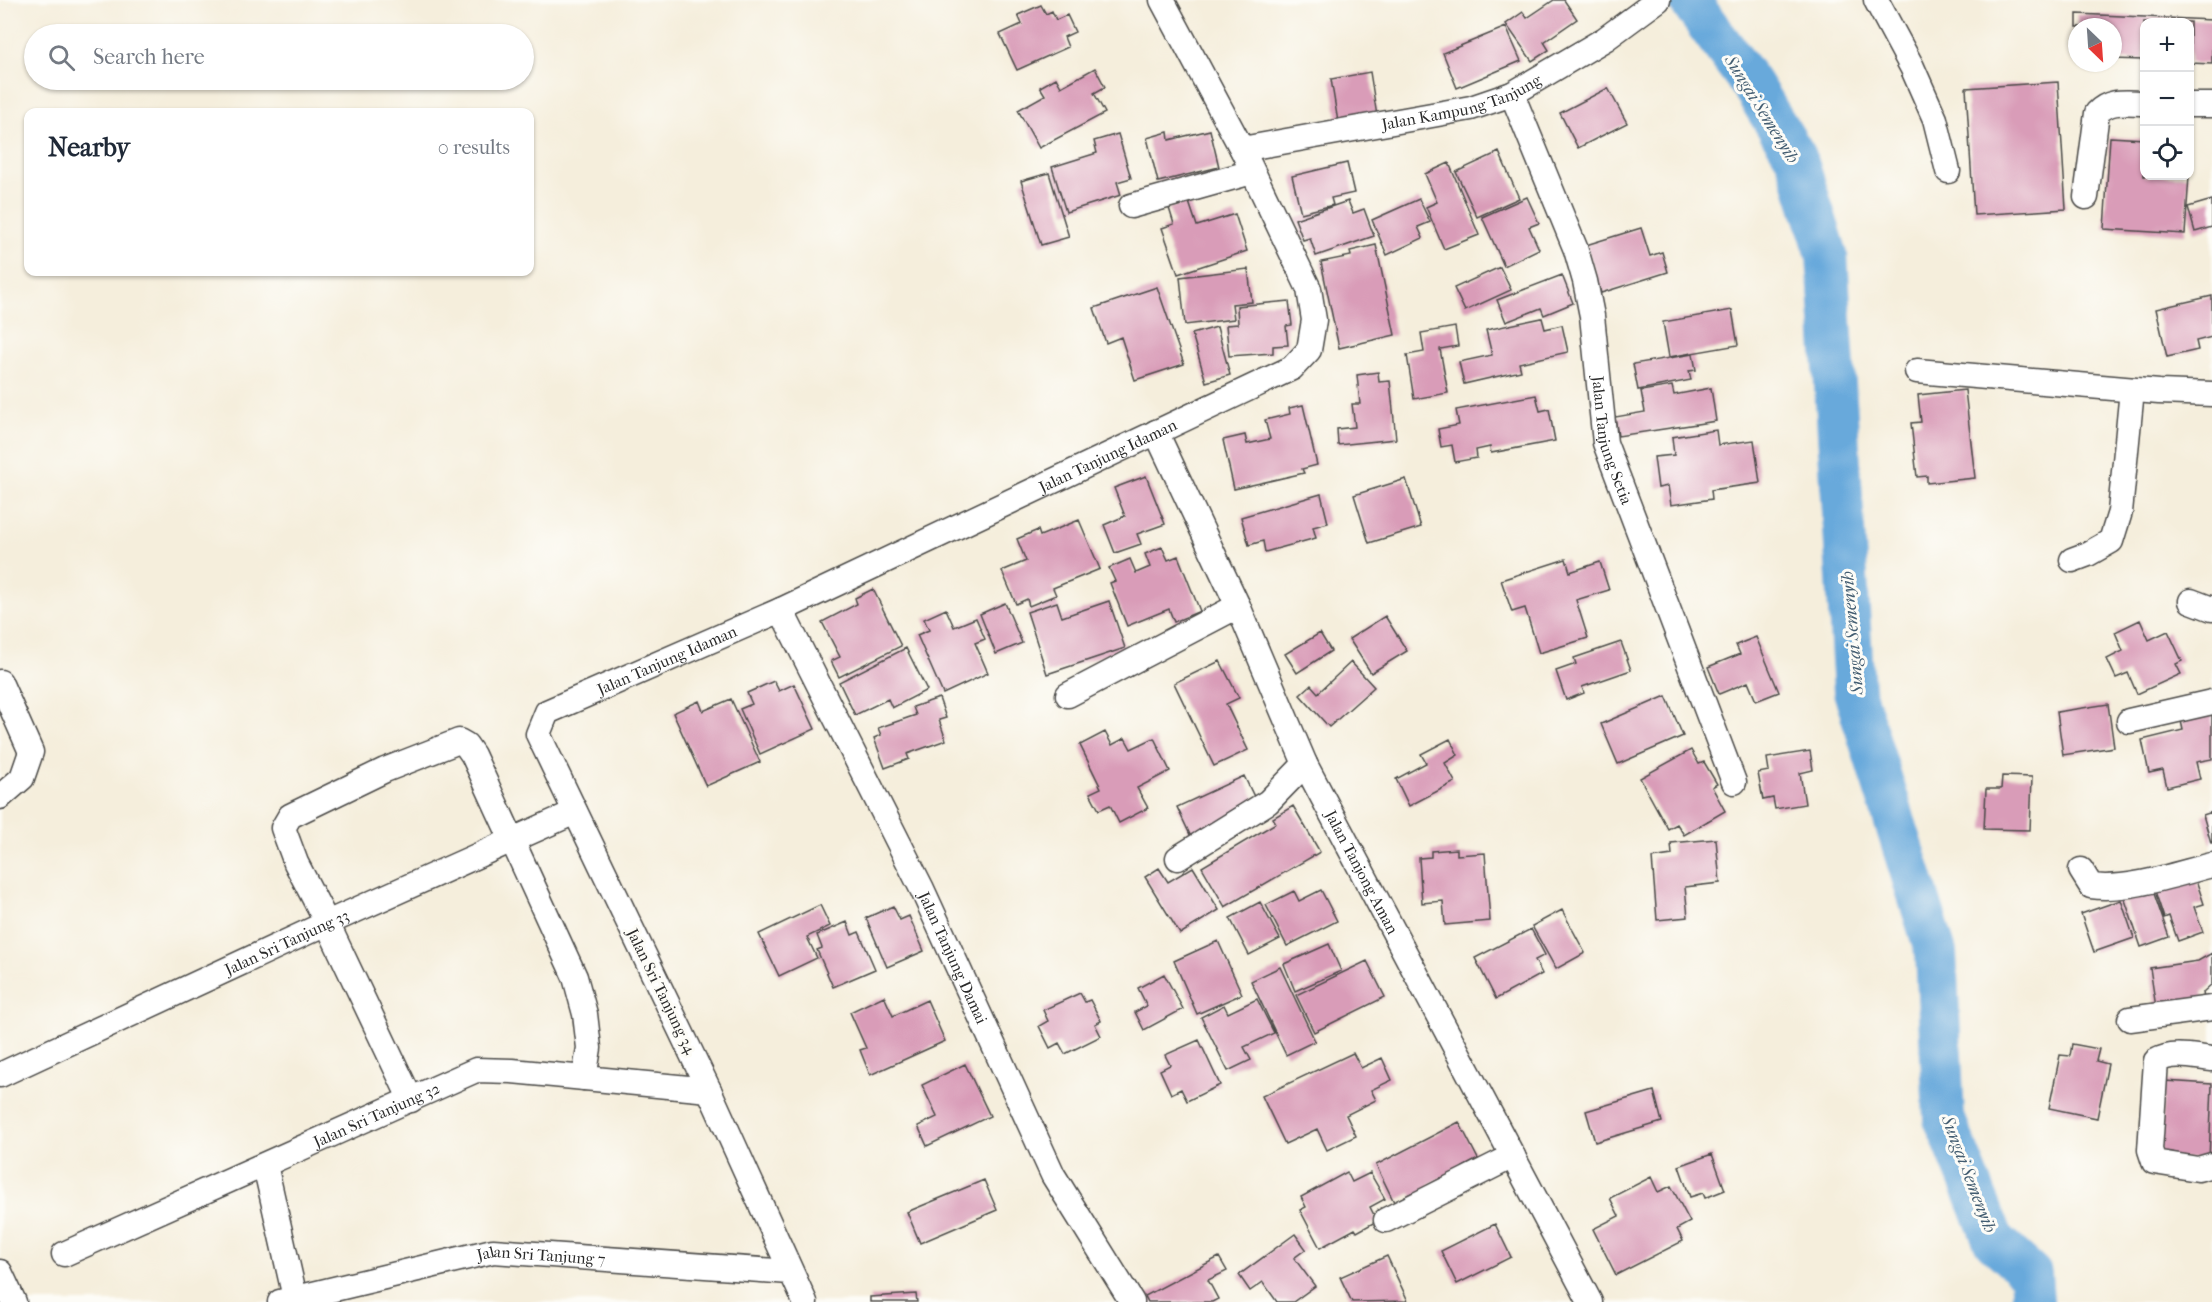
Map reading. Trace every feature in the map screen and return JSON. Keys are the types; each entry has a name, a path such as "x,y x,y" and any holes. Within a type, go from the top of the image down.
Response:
{"street":[{"name":"Jalan Tanjung Idaman","path":"547,712 782,610 1292,368 1309,350 1314,321 1309,289 1242,149 1161,0"},
{"name":"Jalan Kampung Tanjung","path":"1242,149 1471,108 1512,94 1605,39 1658,0"},
{"path":"1876,0 1912,67 1935,119 1948,171"},
{"name":"Jalan Tanjung Setia","path":"1512,94 1576,250 1585,281 1592,316 1605,443 1734,782"},
{"path":"2086,197 2097,113 2103,106 2114,102 2140,103"},
{"path":"2194,105 2212,105"},
{"path":"1131,206 1252,171"},
{"path":"1917,371 2132,390 2212,394"},
{"path":"2072,560 2111,541 2120,512 2132,390"},
{"name":"Jalan Tanjong Aman","path":"1156,432 1238,606 1305,764 1590,1302"},
{"path":"1068,695 1238,606"},
{"name":"Jalan Tanjung Damai","path":"782,610 921,889 1053,1174 1132,1302"},
{"path":"0,682 32,752 22,778 0,797"},
{"path":"2129,721 2212,702"},
{"name":"Jalan Sri Tanjung 34","path":"547,712 538,734 709,1090 805,1302"},
{"path":"411,1100 287,841 283,828 290,816 386,770 459,741 466,745 473,755 575,977 585,1014 589,1048 584,1078"},
{"path":"1178,858 1249,816 1268,802 1305,764"},
{"name":"Jalan Sri Tanjung 33","path":"0,1075 327,923 575,812"},
{"path":"2081,870 2091,886 2103,887 2121,886 2212,865"},
{"path":"2130,1019 2212,1008"},
{"path":"2212,1059 2165,1056 2156,1061 2150,1150 2154,1162 2198,1169 2212,1165"},
{"name":"Jalan Sri Tanjung 32","path":"64,1254 476,1070 709,1090"},
{"path":"1386,1220 1513,1156"},
{"path":"265,1165 290,1301"},
{"name":"Jalan Sri Tanjung 7","path":"290,1301 493,1251 790,1272"},
{"path":"0,1272 14,1302"}],"building":[{"path":"1554,0 1564,0 1577,19 1544,42 1549,50 1532,61 1506,24 1523,12 1527,18"},
{"path":"1041,5 1046,14 1052,11 1056,20 1067,15 1075,32 1064,37 1068,47 1017,70 1000,34 1022,24 1018,15"},
{"path":"2077,14 2167,18 2140,18 2140,60 2122,59 2122,18 2077,18"},
{"path":"2194,19 2212,20 2212,64 2194,63"},
{"path":"1506,27 1521,61 1457,88 1443,53"},
{"path":"1095,68 1105,87 1094,93 1105,113 1039,148 1018,110 1045,95 1040,87 1056,78 1061,87"},
{"path":"1370,72 1377,116 1338,122 1331,79"},
{"path":"2058,82 2066,209 1974,215 1966,88"},
{"path":"1608,88 1627,123 1578,148 1560,113"},
{"path":"1210,130 1219,167 1158,182 1147,138 1168,132 1169,140"},
{"path":"1118,134 1131,178 1117,182 1121,195 1066,212 1052,167 1097,153 1094,141"},
{"path":"2110,137 2140,139 2140,180 2189,180 2185,234 2104,229"},
{"path":"1499,152 1519,198 1477,217 1456,172"},
{"path":"1347,163 1354,193 1331,198 1333,205 1301,213 1292,176"},
{"path":"1449,163 1479,235 1444,249 1426,207 1437,202 1425,174"},
{"path":"1049,173 1069,237 1041,245 1021,181"},
{"path":"1527,197 1539,223 1529,227 1539,249 1504,266 1482,217"},
{"path":"1419,199 1430,222 1418,227 1423,238 1387,255 1372,220"},
{"path":"2212,200 2212,227 2195,232 2188,207"},
{"path":"1348,201 1353,213 1364,209 1374,236 1316,256 1310,238 1303,240 1295,219"},
{"path":"1189,202 1197,226 1235,214 1247,251 1178,274 1162,228 1174,224 1169,208"},
{"path":"1641,228 1650,256 1662,252 1668,272 1601,293 1586,245"},
{"path":"1376,245 1395,335 1339,348 1321,262 1351,256 1350,251"},
{"path":"1500,267 1511,290 1465,311 1454,288"},
{"path":"1248,269 1252,302 1232,304 1234,319 1185,325 1180,277"},
{"path":"1562,275 1573,303 1544,315 1541,308 1506,322 1497,300"},
{"path":"1157,287 1184,364 1135,380 1121,337 1106,343 1094,308"},
{"path":"2212,296 2212,337 2196,341 2198,350 2167,357 2156,309"},
{"path":"1289,301 1292,325 1286,326 1288,345 1273,346 1273,353 1229,356 1226,325 1238,324 1237,306"},
{"path":"1732,310 1738,345 1669,357 1663,322"},
{"path":"1542,318 1545,329 1562,325 1568,352 1519,363 1521,371 1464,384 1459,362 1492,355 1486,330"},
{"path":"1217,327 1230,375 1206,382 1192,334"},
{"path":"1455,327 1458,346 1440,349 1448,393 1414,399 1407,355 1424,352 1421,333"},
{"path":"1693,354 1696,370 1689,371 1691,380 1638,390 1633,364"},
{"path":"1378,372 1379,382 1390,381 1396,439 1338,445 1337,429 1355,427 1352,404 1360,404 1357,375"},
{"path":"1672,386 1674,395 1711,388 1716,421 1618,436 1615,417 1645,412 1641,391"},
{"path":"1965,390 1975,478 1927,483 1927,476 1917,477 1911,423 1921,422 1918,395"},
{"path":"1536,395 1540,411 1549,409 1555,441 1491,453 1490,447 1476,450 1477,458 1455,462 1452,445 1441,447 1438,429 1459,425 1456,410"},
{"path":"1303,405 1317,465 1302,469 1304,473 1234,489 1223,440 1245,435 1247,444 1270,439 1265,420 1290,414 1289,408"},
{"path":"1716,430 1718,445 1754,440 1760,483 1711,490 1712,499 1671,505 1668,486 1658,488 1654,457 1674,455 1672,437"},
{"path":"1146,476 1165,524 1137,534 1141,544 1115,553 1104,525 1125,516 1114,488"},
{"path":"1406,479 1421,527 1369,543 1354,495"},
{"path":"1321,494 1328,523 1313,527 1316,538 1265,552 1263,541 1249,545 1241,517"},
{"path":"1079,520 1100,569 1053,588 1056,595 1029,606 1027,599 1016,604 1002,571 1026,561 1017,539 1038,530 1040,536"},
{"path":"1162,547 1168,560 1178,556 1200,611 1174,622 1169,609 1127,626 1110,583 1115,581 1109,568 1130,559 1136,573 1150,567 1145,554"},
{"path":"1566,559 1570,572 1600,562 1609,590 1576,600 1588,638 1539,653 1525,608 1512,612 1501,580"},
{"path":"873,589 901,646 839,677 831,661 840,657 822,622 857,604 855,598"},
{"path":"1109,601 1125,648 1047,674 1027,612 1057,602 1062,617"},
{"path":"1005,603 1022,643 996,654 980,614"},
{"path":"946,609 954,627 976,618 985,639 975,643 988,673 943,694 917,635 929,630 924,619"},
{"path":"1385,616 1407,651 1371,673 1349,639"},
{"path":"2140,620 2149,640 2168,631 2182,661 2176,664 2181,674 2137,694 2128,673 2116,678 2107,659 2123,651 2115,632"},
{"path":"1320,633 1331,651 1297,673 1285,654"},
{"path":"1756,637 1779,692 1756,701 1748,682 1719,694 1708,667 1740,654 1736,645"},
{"path":"1621,642 1631,670 1582,687 1584,693 1566,700 1556,671 1576,664 1574,658"},
{"path":"906,648 927,690 892,708 888,699 855,715 839,682"},
{"path":"1220,661 1239,698 1226,704 1248,750 1214,766 1174,683"},
{"path":"1351,662 1374,687 1329,727 1300,695 1311,685 1318,693"},
{"path":"774,681 779,691 794,684 815,729 760,754 740,709 752,704 747,693"},
{"path":"1666,696 1683,736 1618,764 1601,724"},
{"path":"939,698 946,718 939,720 946,740 907,754 909,759 885,768 874,738 881,735 878,728 916,715 913,707"},
{"path":"731,699 760,762 706,786 673,713 699,701 703,711"},
{"path":"2108,704 2114,747 2063,755 2057,712"},
{"path":"2212,713 2212,759 2196,762 2200,779 2167,787 2163,770 2149,773 2142,740 2183,730 2181,721"},
{"path":"1105,732 1112,745 1125,738 1131,749 1154,738 1170,771 1137,788 1148,808 1119,823 1110,805 1099,810 1090,793 1101,788 1080,745"},
{"path":"1450,739 1458,755 1445,763 1455,782 1409,806 1396,779 1426,763 1421,754"},
{"path":"1691,750 1699,764 1704,762 1717,784 1712,787 1725,811 1684,835 1677,824 1668,829 1640,778"},
{"path":"1810,751 1813,770 1800,773 1805,804 1775,809 1773,798 1763,800 1758,773 1769,771 1767,758"},
{"path":"1244,776 1259,807 1192,839 1177,807"},
{"path":"2002,776 2032,777 2030,830 1984,829 1986,789 2001,789"},
{"path":"1293,806 1320,852 1225,907 1202,867 1276,823 1273,818"},
{"path":"2212,812 2212,843 2211,843 2203,815"},
{"path":"1716,839 1720,883 1685,887 1688,917 1657,920 1652,858 1672,855 1671,843"},
{"path":"1457,849 1457,855 1485,853 1490,921 1445,925 1443,901 1422,903 1419,858 1431,857 1431,851"},
{"path":"1193,867 1219,910 1180,934 1145,877 1159,868 1168,882"},
{"path":"2195,877 2204,904 2194,907 2203,932 2178,941 2169,916 2164,918 2155,891"},
{"path":"2152,888 2169,937 2141,947 2124,897"},
{"path":"1321,890 1337,921 1287,946 1266,905 1294,891 1299,901"},
{"path":"2121,900 2134,938 2094,952 2081,914"},
{"path":"1260,902 1280,939 1249,955 1230,918"},
{"path":"820,905 830,926 807,937 817,958 779,976 759,934"},
{"path":"893,906 900,920 909,916 924,951 887,967 866,918"},
{"path":"1562,910 1585,953 1556,969 1532,926"},
{"path":"847,922 852,935 859,932 875,969 833,987 817,950 822,948 817,935"},
{"path":"1531,929 1545,955 1535,960 1542,974 1496,999 1475,958"},
{"path":"1218,941 1242,994 1197,1014 1174,961"},
{"path":"1329,944 1341,971 1295,991 1284,964"},
{"path":"2212,953 2212,984 2203,992 2205,1007 2157,1014 2150,968 2198,961"},
{"path":"1367,961 1385,997 1314,1032 1296,995"},
{"path":"1280,967 1315,1041 1286,1055 1251,981"},
{"path":"1164,974 1183,1009 1144,1030 1135,1012 1147,1006 1138,988"},
{"path":"1080,993 1085,1002 1090,1000 1101,1021 1095,1024 1101,1036 1065,1054 1059,1043 1050,1048 1039,1026 1048,1021 1043,1010"},
{"path":"884,996 893,1016 927,1000 945,1041 870,1075 860,1050 866,1048 850,1012"},
{"path":"1257,999 1274,1033 1244,1047 1251,1060 1228,1071 1201,1017 1224,1005 1228,1013"},
{"path":"1199,1040 1220,1085 1187,1101 1181,1089 1171,1094 1160,1070 1170,1065 1165,1055"},
{"path":"2072,1044 2099,1049 2096,1061 2108,1064 2097,1118 2049,1108 2060,1055 2070,1056"},
{"path":"1353,1053 1361,1068 1382,1058 1392,1080 1371,1090 1376,1100 1346,1115 1356,1136 1327,1150 1317,1129 1285,1144 1262,1096"},
{"path":"965,1064 990,1116 927,1146 918,1126 937,1117 922,1085"},
{"path":"2164,1081 2212,1084 2209,1160 2159,1157"},
{"path":"1654,1091 1662,1122 1595,1142 1586,1111"},
{"path":"1459,1122 1478,1159 1463,1167 1466,1173 1444,1184 1441,1178 1428,1185 1431,1191 1414,1200 1411,1193 1394,1202 1376,1165"},
{"path":"1712,1154 1725,1190 1705,1198 1703,1193 1690,1197 1679,1166"},
{"path":"1347,1172 1352,1182 1370,1173 1385,1199 1370,1207 1377,1221 1357,1232 1355,1229 1320,1248 1300,1210 1306,1207 1301,1197"},
{"path":"1651,1177 1658,1192 1671,1186 1690,1222 1677,1229 1683,1241 1616,1275 1593,1229 1619,1216 1610,1198"},
{"path":"984,1180 997,1210 920,1243 907,1212"},
{"path":"1495,1224 1511,1257 1457,1284 1441,1251"},
{"path":"1295,1234 1306,1249 1294,1258 1315,1286 1293,1302 1277,1302 1263,1282 1250,1291 1239,1275"},
{"path":"1387,1256 1408,1301 1352,1302 1340,1277"},
{"path":"1219,1257 1227,1271 1208,1280 1218,1299 1212,1302 1148,1302 1145,1296"},
{"path":"916,1294 917,1302 870,1302 870,1297"}],"waterway":[{"name":"Sungai Semenyih","path":"1689,0 1751,84 1796,157 1827,255 1854,691 1936,953 1944,1118 1994,1241 2031,1274 2033,1302"}]}
